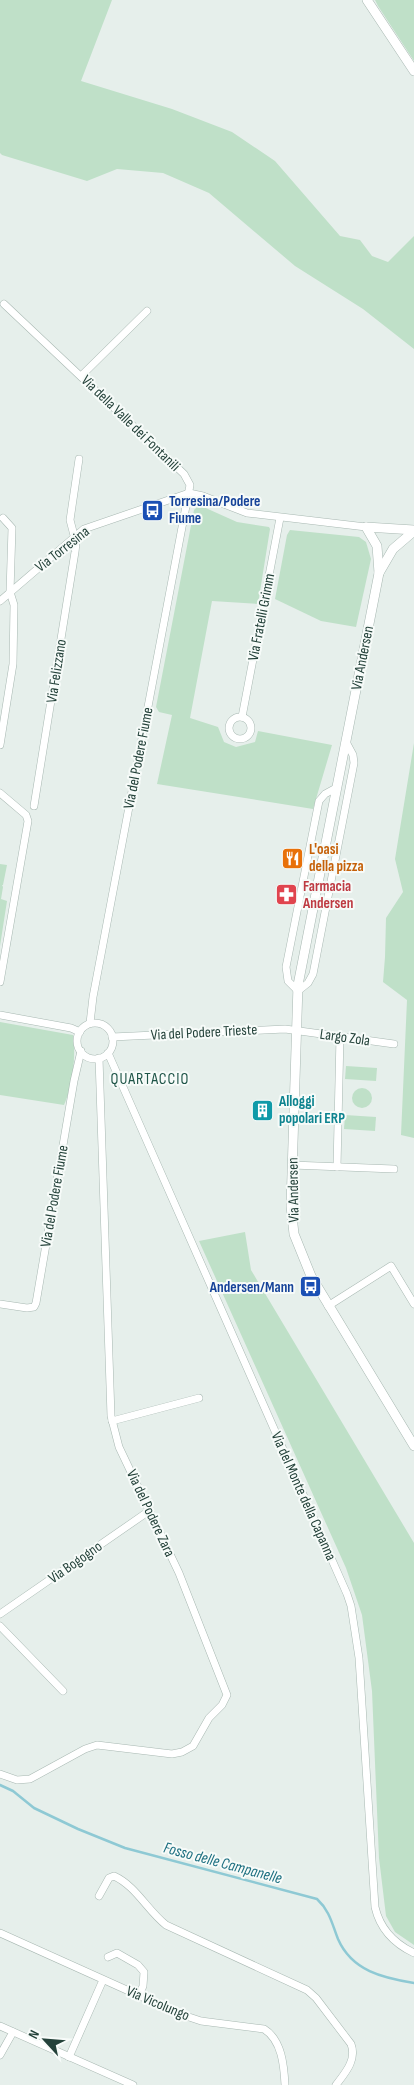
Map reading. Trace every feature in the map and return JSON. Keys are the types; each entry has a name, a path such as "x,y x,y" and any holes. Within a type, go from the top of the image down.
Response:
{"street":[{"path":"367,0 414,71"},
{"name":"Via della Valle dei Fontanili","path":"4,304 184,474 189,481 189,493"},
{"path":"81,376 147,311"},
{"name":"Via Felizzano","path":"34,806 75,552 76,543 70,520 79,459"},
{"path":"189,493 203,496 242,512 280,518 414,530"},
{"name":"Via Torresina","path":"0,601 74,536 98,523 189,493"},
{"name":"Via del Podere Fiume","path":"90,1023 92,997 189,493"},
{"path":"0,745 13,664 14,605 10,592 12,528 2,518"},
{"name":"Via Fratelli Grimm","path":"242,717 280,518"},
{"name":"Via Andersen","path":"366,527 377,546 379,573 298,992 295,1029 291,1212 294,1234 307,1268 328,1306 414,1446"},
{"name":"Via Andersen","path":"379,573 393,549 414,530"},
{"name":"Via Andersen","path":"298,992 308,983 313,974 354,763 353,755 346,742"},
{"path":"298,992 287,977 286,967 319,801 322,796 336,788"},
{"path":"0,793 26,815 28,821 0,982"},
{"path":"0,1015 71,1028 80,1032"},
{"path":"90,1023 104,1025 112,1037 112,1046 108,1053 99,1058 87,1056 81,1051 77,1041 80,1032 90,1023"},
{"name":"Largo Zola","path":"295,1029 394,1044"},
{"name":"Via del Podere Trieste","path":"112,1037 295,1029"},
{"path":"337,1167 340,1036"},
{"name":"Via del Podere Fiume","path":"0,1304 30,1308 36,1303 75,1074 81,1051"},
{"name":"Via del Monte della Capanna","path":"108,1053 337,1568 349,1600 359,1658 375,1907 380,1922 388,1935 401,1946 414,1953"},
{"name":"Via del Podere Zara","path":"0,1774 17,1780 30,1779 85,1749 97,1745 172,1754 182,1752 193,1746 209,1718 224,1702 226,1692 179,1573 120,1449 112,1422 109,1392 99,1058"},
{"path":"292,1165 394,1169"},
{"path":"328,1306 391,1266 414,1304"},
{"path":"112,1422 199,1398"},
{"name":"Via Bogogno","path":"0,1614 149,1510"},
{"path":"0,1626 63,1691"},
{"path":"99,1896 109,1878 114,1876 124,1880 154,1915 166,1925 307,1990 316,1998 351,2044 354,2051 353,2057 336,2085"},
{"name":"Via Vicolungo","path":"0,1933 139,1996 201,2021 260,2028 267,2031 279,2049 284,2067 285,2085"},
{"path":"108,1957 117,1953 138,1965 144,1972 143,1986 139,1996"},
{"path":"69,2057 103,1980"},
{"path":"0,2026 133,2085"},
{"path":"0,2055 13,2032"}],"green space":[{"path":"0,0 112,0 81,81 172,109 232,132 275,161 340,236 360,240 372,256 388,262 414,236 414,349 363,309 295,266 209,193 163,173 117,169 87,181 2,155 0,153"},
{"path":"375,0 414,0 414,61 378,6"},
{"path":"199,505 237,522 269,527 270,529 258,604 212,601 190,718 218,727 224,742 236,747 255,742 258,731 332,745 313,809 157,784 172,715 159,712 156,707 194,510"},
{"path":"290,530 359,537 366,542 371,559 356,627 321,621 275,599 287,535"},
{"path":"414,743 414,1138 401,1135 407,1000 383,982 386,918 403,892 395,859"},
{"path":"0,864 7,865 1,899 7,901 0,946"},
{"path":"0,1022 73,1035 73,1071 70,1089 64,1105 0,1095"},
{"path":"346,1066 377,1068 376,1081 345,1079"},
{"path":"362,1088 369,1091 372,1098 369,1105 362,1108 355,1105 352,1098 355,1091"},
{"path":"345,1115 376,1117 375,1131 344,1129"},
{"path":"245,1232 251,1270 414,1543 414,1945 395,1932 386,1916 379,1858 372,1691 362,1615 346,1568 199,1241"}],"waterway":[{"name":"Fosso delle Campanelle","path":"0,1785 13,1791 34,1808 78,1829 125,1848 317,1899 328,1913 338,1939 351,1959 360,1966 380,1975 414,1983"}],"place":[{"name":"Torresina/Podere Fiume","path":"153,510"},
{"name":"L'oasi della pizza","path":"293,858"},
{"name":"Farmacia Andersen","path":"287,895"},
{"name":"Alloggi popolari ERP","path":"263,1110"},
{"name":"Andersen/Mann","path":"310,1287"}],"district":[{"name":"QUARTACCIO","path":"150,1078"}]}
